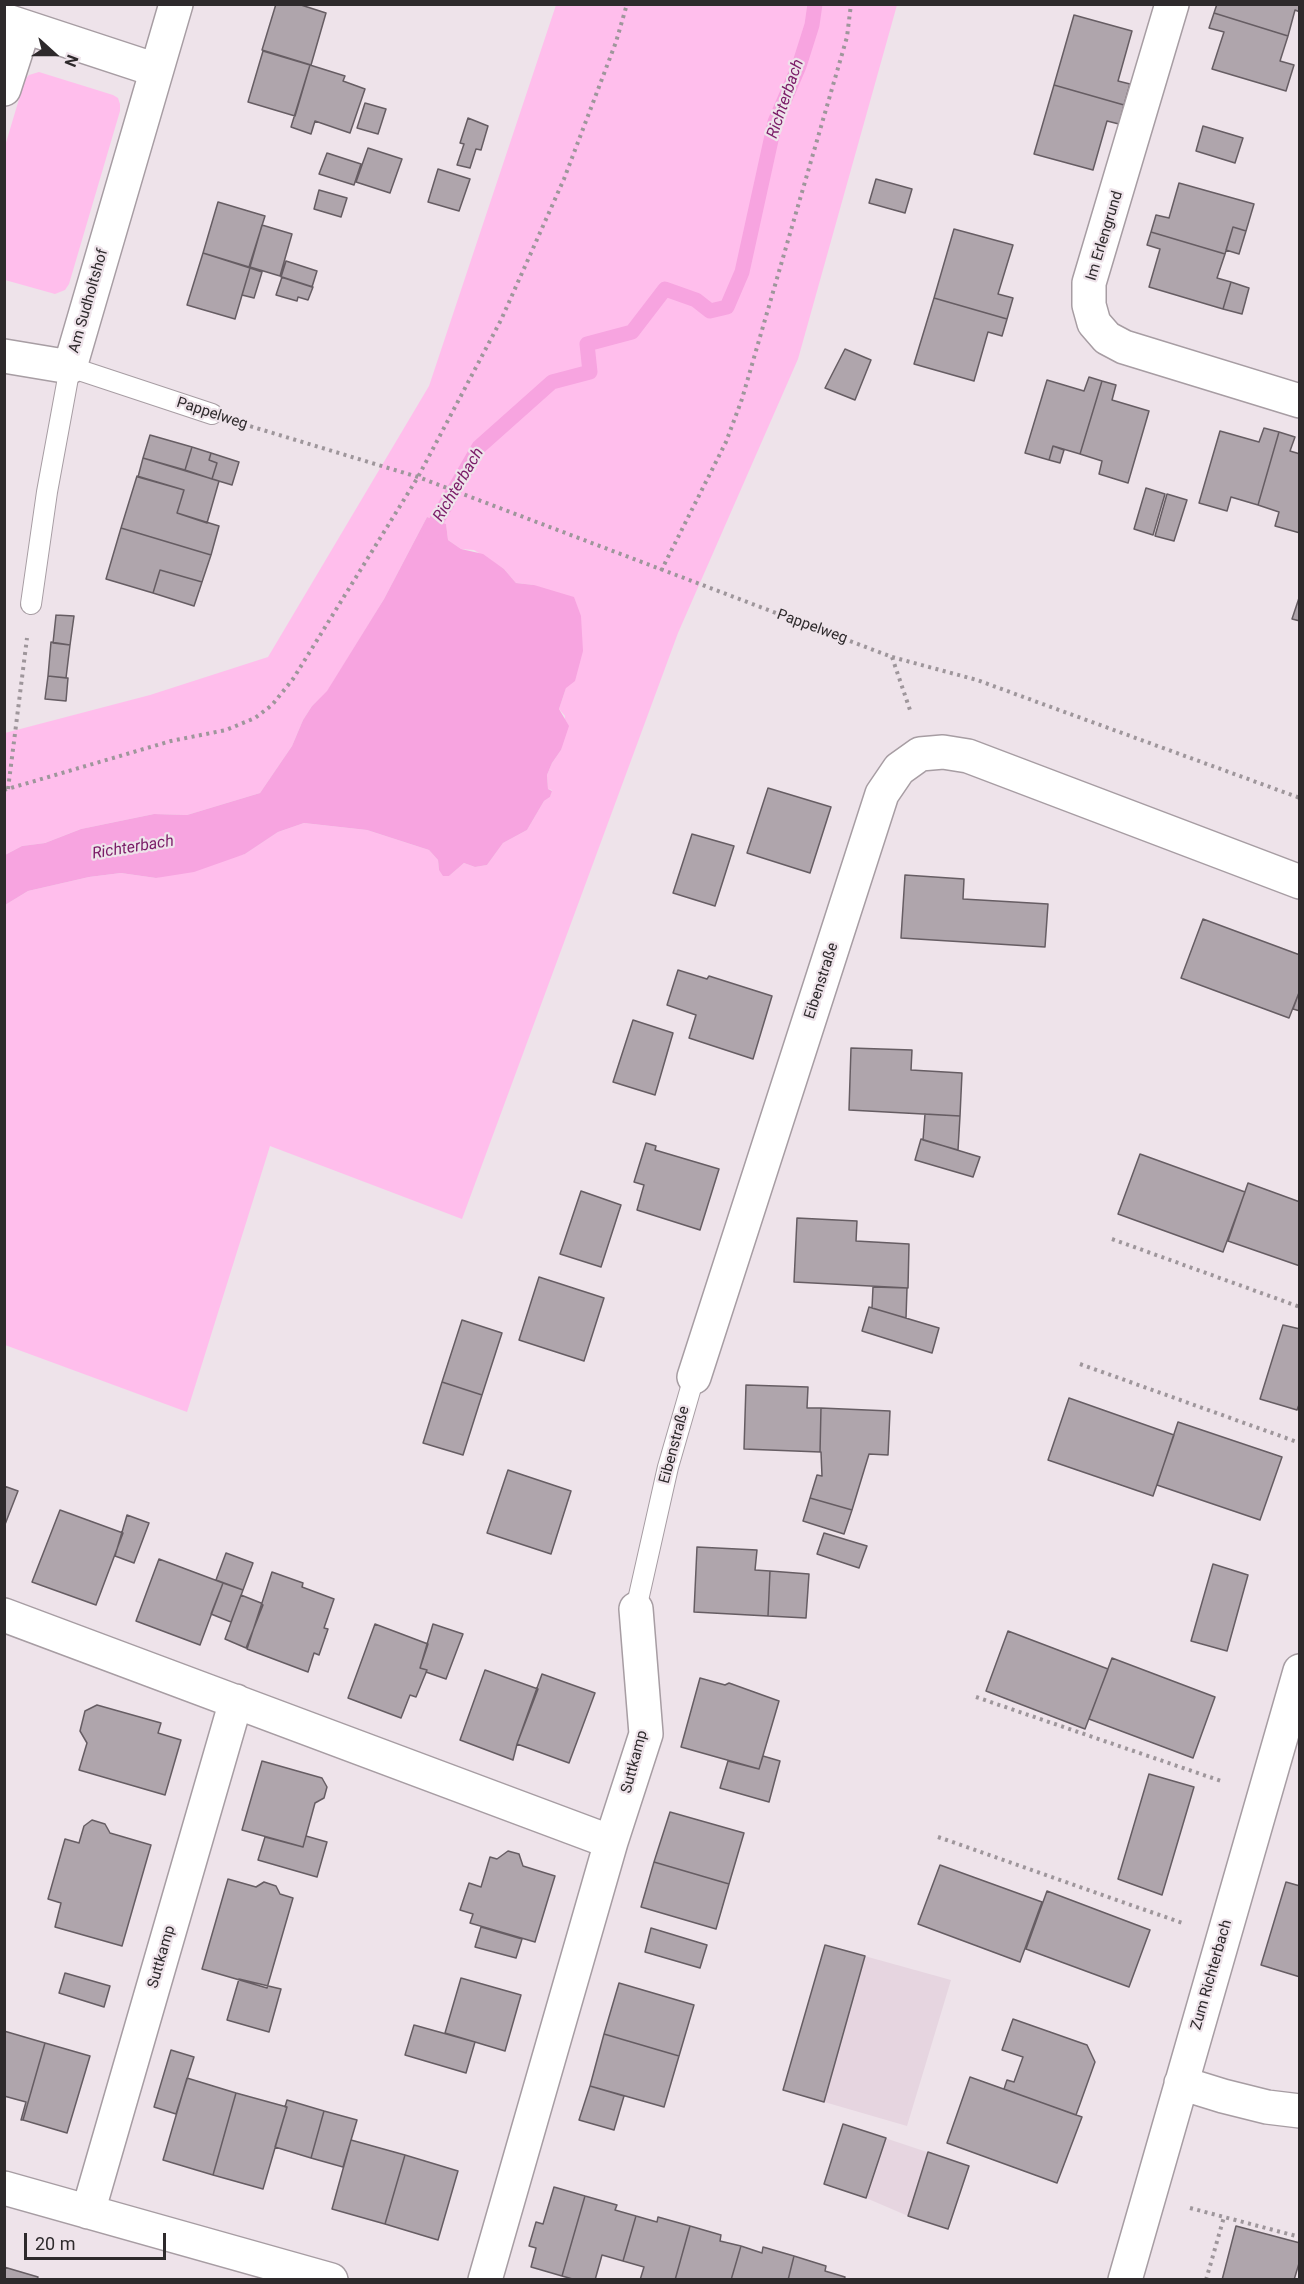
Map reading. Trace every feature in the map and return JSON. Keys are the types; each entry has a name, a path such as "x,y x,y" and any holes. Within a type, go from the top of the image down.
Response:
{"street":[{"name":"Am Sudholtshof","path":"70,368 176,4"},
{"name":"Im Erlengrund","path":"1172,4 1089,283 1089,305 1094,324 1107,338 1124,347 1299,401"},
{"path":"4,89 14,24 156,70"},
{"name":"Pappelweg","path":"4,356 70,368"},
{"path":"920,754 943,752 968,756 1299,882"},
{"name":"Eibenstraße","path":"694,1377 882,794 899,769 920,754"},
{"name":"Suttkamp","path":"485,2280 611,1842 646,1734 636,1609"},
{"path":"4,1615 611,1842"},
{"name":"Zum Richterbach","path":"1125,2280 1299,1671"},
{"name":"Suttkamp","path":"88,2212 236,1701"},
{"path":"1181,2083 1267,2107 1299,2111"},
{"path":"4,2188 331,2280"}],"lane":[{"name":"Pappelweg","path":"70,368 212,414"},
{"name":"Am Sudholtshof","path":"31,604 47,492 70,368"},
{"name":"Eibenstraße","path":"636,1609 668,1467 694,1377"}],"path":[{"path":"31,604 6,789 171,741 226,730 255,718 272,705 293,679 417,477 501,320 554,201 612,53 627,4"},
{"path":"662,571 726,442 742,399 847,38 851,4"},
{"name":"Pappelweg","path":"212,414 440,485 892,657 977,680 1299,798"},
{"path":"892,657 913,720 920,754"},
{"path":"1112,1239 1299,1307"},
{"path":"1080,1364 1299,1443"},
{"path":"976,1697 1265,1796"},
{"path":"938,1837 1222,1937"},
{"path":"1148,2197 1299,2237"},
{"path":"1206,2280 1224,2217"}],"shaded area":[{"path":"556,5 897,5 798,359 678,633 462,1219 270,1146 187,1412 5,1345 5,905 28,891 89,877 121,873 156,878 245,854 278,832 304,823 367,830 429,850 438,860 439,870 449,876 464,863 475,867 487,865 503,843 527,830 544,801 550,797 552,790 548,789 547,775 561,750 565,716 559,709 566,688 534,585 516,583 504,569 474,550 461,549 448,540 446,524 427,517 384,599 327,692 312,706 303,720 292,746 260,793 187,815 154,814 81,829 45,843 22,846 5,855 5,733 150,695 268,657 429,386"},
{"path":"39,72 113,95 118,98 120,104 120,111 69,284 65,290 55,294 5,280 5,146 25,79"},
{"path":"825,1945 951,1980 907,2126 783,2090"},
{"path":"843,2124 969,2166 948,2229 824,2184"}],"water":[{"path":"427,517 446,524 448,540 461,549 483,554 504,569 516,583 534,585 574,597 581,616 583,651 575,681 566,688 559,709 569,726 561,750 547,775 548,789 552,791 550,797 544,801 527,830 503,843 487,865 475,867 464,863 449,876 443,876 439,870 438,860 429,850 367,830 304,823 278,832 245,854 194,872 156,878 121,873 89,877 28,891 5,905 5,855 22,846 45,843 81,829 154,814 187,815 260,793 292,746 303,720 312,706 327,691 384,599"}],"building":[{"path":"276,4 298,4 326,13 311,65 262,50"},
{"path":"1217,4 1300,4 1300,12 1295,10 1288,36 1214,13"},
{"path":"1214,13 1288,36 1280,61 1294,65 1286,91 1212,69 1224,32 1209,28"},
{"path":"1074,15 1132,31 1118,81 1130,84 1124,105 1054,85"},
{"path":"263,51 310,65 295,116 248,102"},
{"path":"310,65 345,76 343,81 365,89 350,133 315,121 311,134 291,127"},
{"path":"1054,85 1124,105 1119,124 1107,121 1093,170 1034,154"},
{"path":"365,103 386,109 378,134 357,128"},
{"path":"468,118 488,126 481,150 476,149 470,168 457,165 464,144 460,143"},
{"path":"1203,126 1243,138 1235,163 1196,151"},
{"path":"368,148 402,159 390,193 356,182"},
{"path":"327,153 361,164 354,185 319,174"},
{"path":"438,169 470,179 459,211 428,202"},
{"path":"876,179 912,189 905,213 869,203"},
{"path":"1179,183 1254,204 1246,231 1233,227 1225,254 1151,232 1156,215 1169,218"},
{"path":"319,190 347,198 341,217 314,209"},
{"path":"218,202 265,216 249,267 203,253"},
{"path":"262,225 292,234 280,276 250,267"},
{"path":"1233,227 1246,231 1239,254 1226,250"},
{"path":"954,229 1013,245 998,294 1013,298 1007,319 934,298"},
{"path":"1151,232 1225,254 1217,278 1231,282 1223,309 1149,287 1160,249 1147,245"},
{"path":"203,253 250,268 235,319 187,305"},
{"path":"286,261 317,271 312,287 281,277"},
{"path":"250,268 262,272 254,298 242,295"},
{"path":"282,277 313,287 308,300 298,297 297,301 276,295"},
{"path":"1231,282 1249,288 1242,314 1223,309"},
{"path":"934,298 1007,319 1002,336 988,332 974,381 914,364"},
{"path":"845,349 871,360 855,400 825,388"},
{"path":"1089,377 1102,381 1080,454 1053,446 1049,460 1025,453 1047,380 1084,391"},
{"path":"1102,381 1116,385 1112,400 1149,411 1128,483 1099,474 1102,461 1080,454"},
{"path":"1264,428 1279,432 1258,505 1231,497 1227,511 1199,503 1220,431 1259,442"},
{"path":"1279,432 1295,437 1290,451 1300,454 1300,533 1275,526 1279,512 1258,505"},
{"path":"150,435 192,447 185,470 143,458"},
{"path":"1053,446 1064,450 1060,463 1049,460"},
{"path":"192,447 211,453 209,460 217,463 212,479 185,470"},
{"path":"211,453 239,462 232,485 212,479 217,463 209,460"},
{"path":"143,458 219,481 207,523 177,513 184,490 138,477"},
{"path":"137,476 184,490 177,513 219,526 211,555 121,528"},
{"path":"1146,488 1165,494 1153,535 1134,529"},
{"path":"1167,494 1187,500 1174,541 1155,536"},
{"path":"121,528 211,555 202,582 160,570 153,593 106,579"},
{"path":"160,570 202,582 194,606 153,593"},
{"path":"1300,595 1300,621 1292,619"},
{"path":"56,615 74,616 70,645 53,643"},
{"path":"51,642 70,645 66,678 48,676"},
{"path":"48,676 68,678 66,701 45,699"},
{"path":"768,788 831,807 810,873 747,853"},
{"path":"692,834 734,846 715,906 673,893"},
{"path":"905,875 964,879 963,899 1048,904 1045,947 901,938"},
{"path":"1203,919 1300,955 1300,990 1289,1018 1181,978"},
{"path":"678,970 707,979 709,976 772,996 753,1059 689,1038 696,1015 667,1005"},
{"path":"1300,990 1300,1011 1293,1009"},
{"path":"633,1020 673,1033 655,1095 613,1082"},
{"path":"851,1048 912,1050 911,1070 962,1073 960,1116 849,1110"},
{"path":"925,1114 960,1116 958,1150 923,1140"},
{"path":"921,1139 980,1157 973,1177 915,1160"},
{"path":"646,1143 656,1146 655,1150 719,1169 700,1230 637,1210 644,1185 634,1182"},
{"path":"1140,1154 1245,1192 1223,1252 1118,1214"},
{"path":"1248,1183 1300,1202 1300,1266 1228,1241"},
{"path":"581,1191 621,1205 601,1267 560,1254"},
{"path":"797,1218 857,1221 856,1241 909,1244 908,1288 794,1282"},
{"path":"539,1277 604,1298 584,1361 519,1340"},
{"path":"873,1287 907,1288 906,1318 872,1308"},
{"path":"869,1307 939,1328 932,1353 862,1331"},
{"path":"462,1320 502,1333 482,1395 442,1382"},
{"path":"1283,1325 1300,1329 1300,1402 1297,1410 1260,1399"},
{"path":"442,1382 482,1395 463,1455 423,1443"},
{"path":"746,1385 808,1387 807,1408 821,1408 820,1452 744,1449"},
{"path":"1069,1398 1174,1435 1153,1496 1048,1460"},
{"path":"821,1408 890,1411 888,1455 869,1454 852,1510 810,1498 817,1475 822,1476"},
{"path":"1178,1422 1282,1457 1260,1520 1157,1485"},
{"path":"508,1470 571,1491 551,1554 487,1533"},
{"path":"4,1486 18,1491 4,1527"},
{"path":"810,1498 852,1510 844,1534 803,1521"},
{"path":"60,1510 123,1533 96,1605 32,1582"},
{"path":"127,1515 149,1523 134,1563 115,1556"},
{"path":"824,1533 867,1546 859,1568 817,1554"},
{"path":"697,1547 757,1550 755,1570 770,1571 768,1616 694,1612"},
{"path":"226,1553 253,1563 243,1590 216,1580"},
{"path":"159,1559 223,1583 200,1645 136,1621"},
{"path":"1213,1564 1248,1575 1227,1651 1191,1641"},
{"path":"770,1571 809,1574 806,1618 768,1616"},
{"path":"272,1572 303,1583 302,1587 334,1599 324,1628 328,1629 319,1655 314,1653 308,1672 247,1649"},
{"path":"223,1583 243,1590 231,1622 211,1614"},
{"path":"241,1595 263,1605 246,1648 225,1639"},
{"path":"375,1624 428,1644 420,1668 427,1670 416,1697 410,1695 401,1718 348,1698"},
{"path":"433,1624 463,1634 446,1679 420,1668"},
{"path":"1008,1631 1108,1669 1085,1729 986,1691"},
{"path":"1112,1658 1215,1697 1193,1758 1089,1719"},
{"path":"485,1670 538,1689 513,1760 460,1740"},
{"path":"542,1674 595,1693 569,1763 517,1744"},
{"path":"700,1678 725,1685 729,1683 779,1701 759,1769 681,1747"},
{"path":"97,1705 161,1723 158,1733 181,1740 165,1795 79,1770 87,1743 80,1731 85,1711"},
{"path":"763,1756 780,1761 769,1802 720,1788 728,1761 759,1769"},
{"path":"262,1761 322,1778 327,1787 324,1798 315,1803 303,1847 242,1830"},
{"path":"1149,1774 1194,1787 1162,1895 1118,1879"},
{"path":"670,1812 744,1833 729,1884 654,1862"},
{"path":"92,1820 105,1824 110,1833 151,1845 122,1946 55,1927 61,1903 48,1899 65,1839 79,1843 84,1826"},
{"path":"306,1836 327,1842 317,1877 258,1860 265,1837 303,1847"},
{"path":"508,1851 519,1854 523,1866 555,1876 535,1942 470,1923 473,1914 460,1910 469,1883 481,1887 490,1857 497,1859"},
{"path":"654,1862 729,1884 716,1929 641,1907"},
{"path":"940,1865 1042,1902 1020,1962 918,1924"},
{"path":"228,1879 256,1887 264,1882 276,1886 280,1894 293,1898 267,1988 202,1969"},
{"path":"1286,1882 1300,1886 1300,1977 1261,1965"},
{"path":"1047,1891 1150,1930 1129,1987 1026,1949"},
{"path":"481,1927 522,1939 516,1958 475,1947"},
{"path":"651,1928 707,1945 700,1968 645,1952"},
{"path":"825,1945 865,1956 824,2102 783,2090"},
{"path":"65,1973 110,1986 104,2007 59,1993"},
{"path":"461,1978 521,1995 505,2051 445,2033"},
{"path":"239,1979 281,1989 269,2032 227,2020"},
{"path":"619,1983 694,2005 679,2056 604,2034"},
{"path":"1013,2019 1087,2045 1095,2062 1076,2115 1004,2089 1007,2080 1014,2082 1023,2057 1002,2050"},
{"path":"414,2025 475,2042 466,2073 405,2055"},
{"path":"4,2031 45,2043 23,2120 21,2120 26,2102 4,2096"},
{"path":"604,2034 679,2056 664,2107 590,2086"},
{"path":"45,2043 90,2056 67,2133 23,2120"},
{"path":"171,2050 194,2057 176,2114 154,2107"},
{"path":"970,2077 1082,2117 1057,2183 947,2143"},
{"path":"187,2078 236,2093 213,2175 163,2160"},
{"path":"590,2086 624,2096 614,2130 579,2120"},
{"path":"236,2093 287,2107 263,2189 213,2175"},
{"path":"287,2100 324,2111 311,2158 275,2147"},
{"path":"324,2111 357,2120 343,2167 311,2158"},
{"path":"843,2124 886,2138 866,2198 824,2184"},
{"path":"351,2140 405,2155 385,2224 332,2209"},
{"path":"928,2152 969,2166 948,2229 908,2216"},
{"path":"405,2155 458,2171 438,2240 385,2224"},
{"path":"554,2187 585,2196 562,2276 531,2267 536,2248 529,2246 536,2222 543,2224"},
{"path":"585,2196 617,2205 615,2210 636,2216 623,2261 602,2255 595,2280 576,2280 562,2276"},
{"path":"636,2216 657,2222 658,2217 690,2226 675,2280 640,2280 644,2267 623,2261"},
{"path":"690,2226 721,2235 720,2241 741,2246 731,2280 675,2280"},
{"path":"1236,2226 1300,2243 1300,2260 1294,2280 1222,2280"},
{"path":"741,2246 762,2253 763,2247 794,2256 788,2280 731,2280"},
{"path":"794,2256 826,2266 825,2271 845,2277 844,2280 788,2280"},
{"path":"4,2267 38,2277 37,2280 4,2280"}],"waterway":[{"name":"Richterbach","path":"429,537 479,447 552,382 590,372 587,344 632,332 665,289 696,300 710,311 727,307 742,272 775,122 799,66 812,25 815,4"}]}
